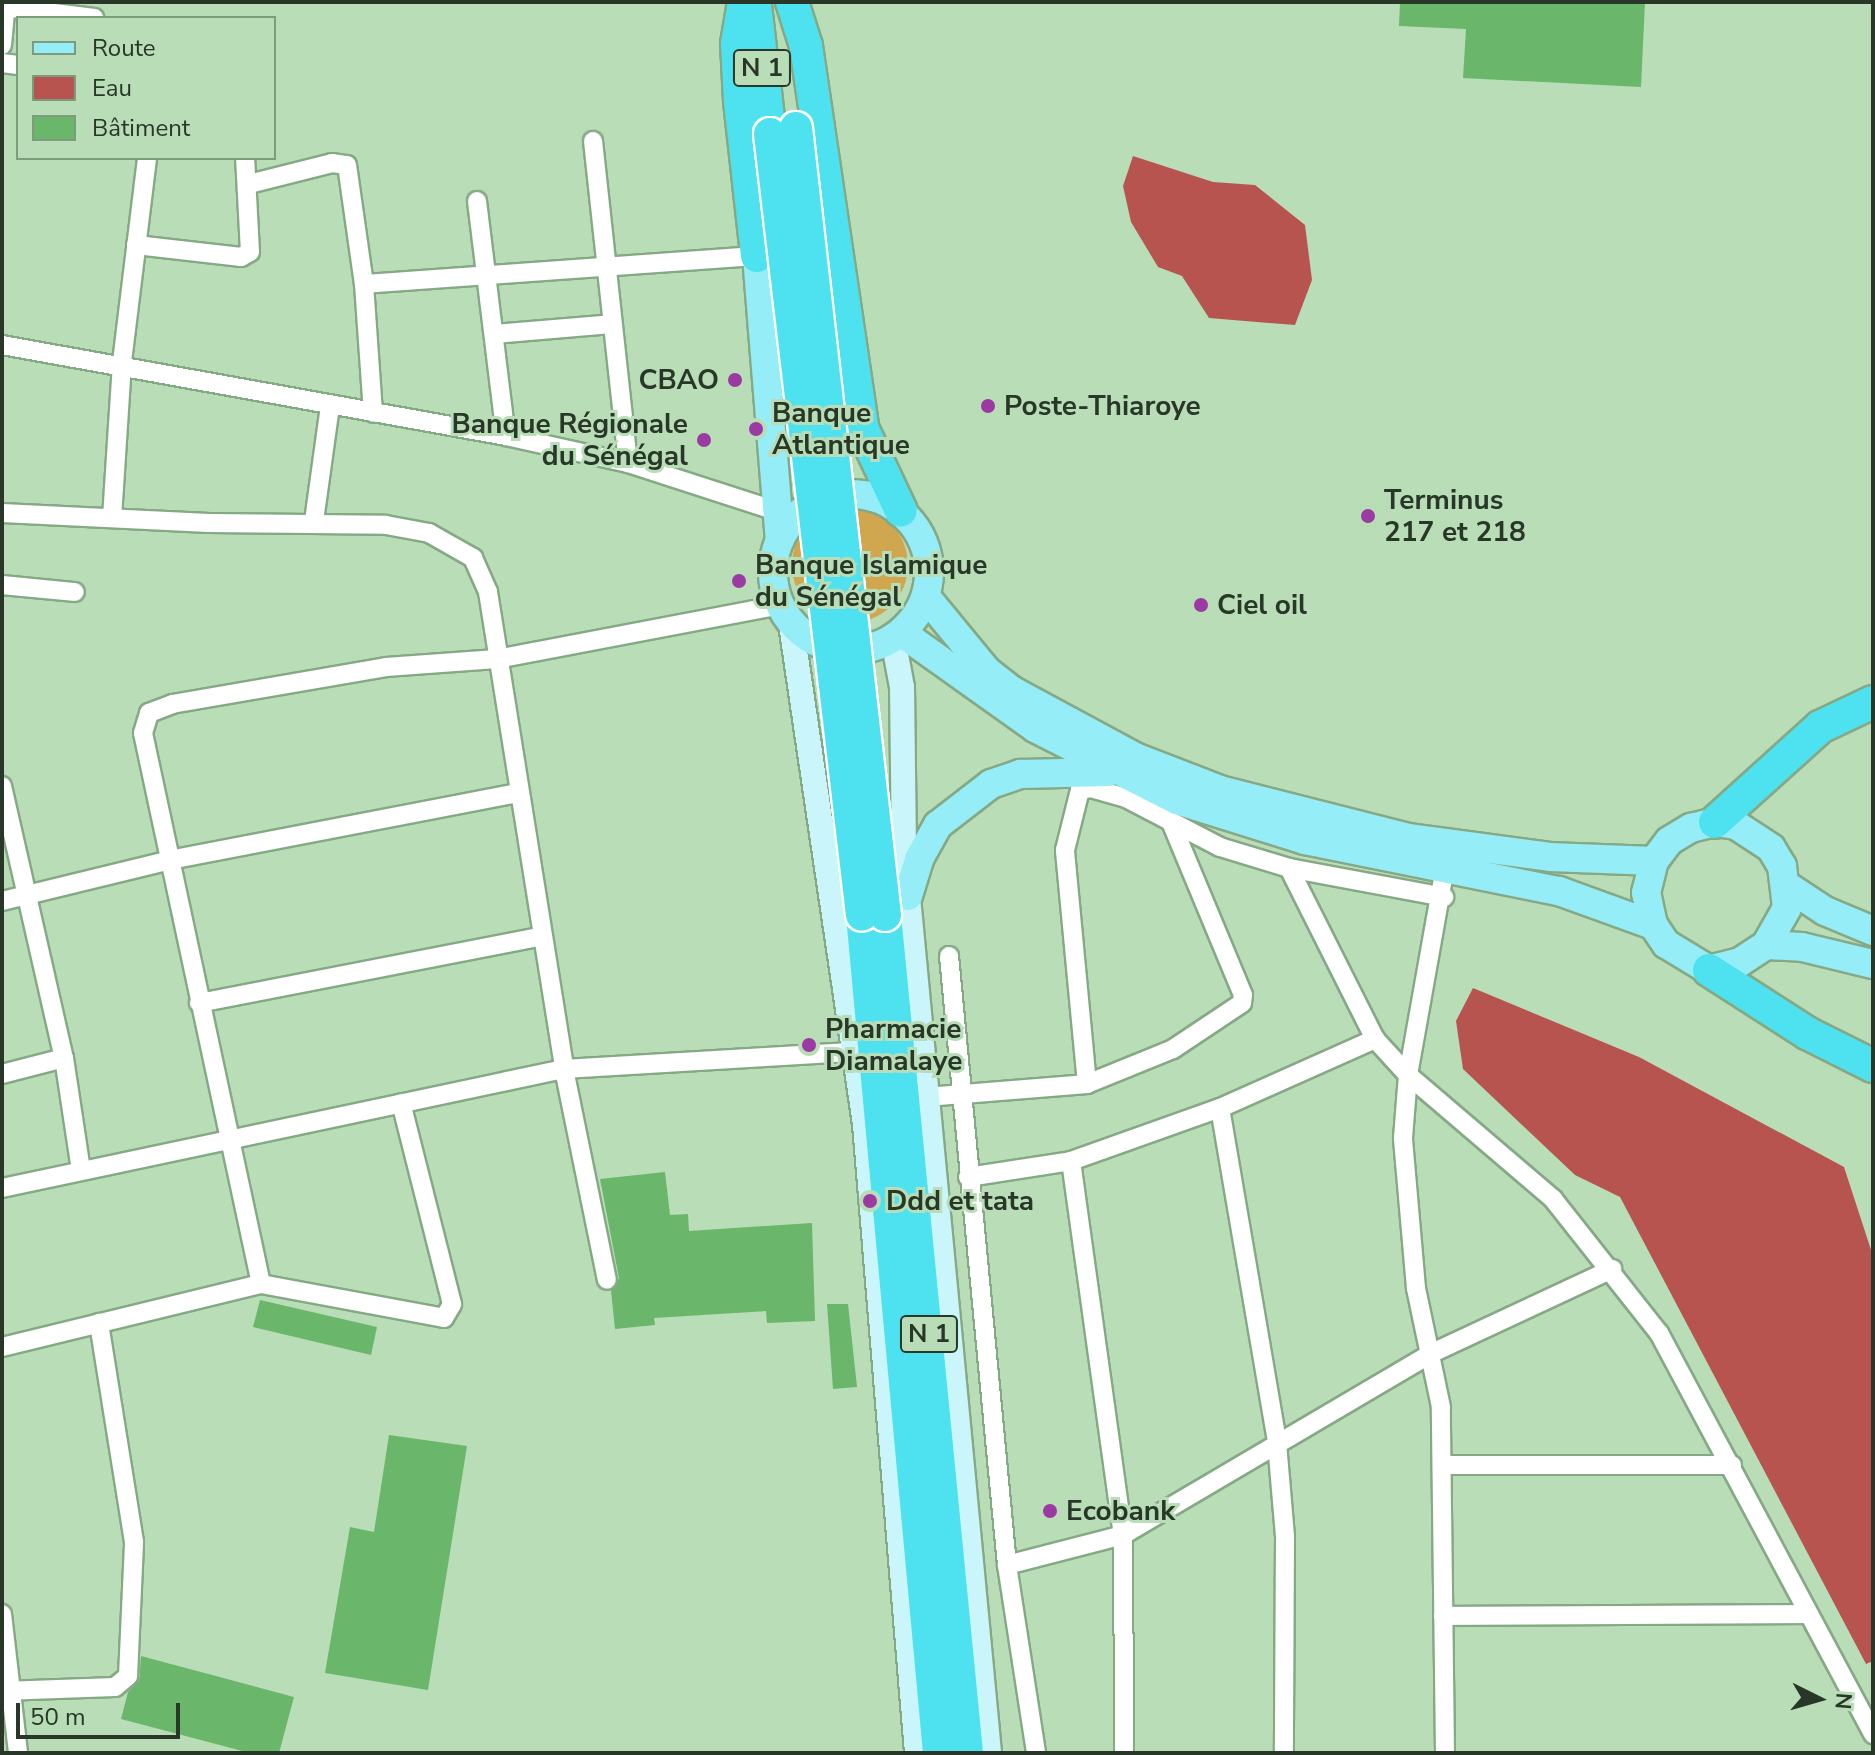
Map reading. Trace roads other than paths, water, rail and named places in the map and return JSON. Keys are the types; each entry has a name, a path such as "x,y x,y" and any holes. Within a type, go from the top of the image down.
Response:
{"highway":[{"path":"744,2 737,44 757,256"},
{"name":"N 1","path":"754,2 783,131 885,909 886,1048 903,1323 939,1753"},
{"name":"N 1","path":"781,2 783,131"},
{"path":"792,2 806,46 863,430 901,511"},
{"path":"1715,822 1820,727 1871,697"},
{"path":"1709,970 1807,1033 1873,1066"},
{"name":"N 1","path":"886,1048 967,1753"}],"main road":[{"path":"757,256 783,523 773,583 785,614 828,648 872,649 897,636 926,597 929,560 921,536 901,511 871,496 836,494 783,523"},
{"path":"926,597 987,671 1013,691 1135,757 1220,790 1408,838 1550,857 1654,861"},
{"path":"897,636 1025,721 1114,772 1233,820 1559,891 1653,925"},
{"path":"885,909 938,825 991,784 1049,771 1114,772"},
{"path":"1715,822 1736,825 1771,848 1787,886 1779,928 1766,945 1740,962 1709,970 1666,944 1653,925 1646,893 1654,861 1669,841 1691,828 1715,822"},
{"path":"1787,886 1825,911 1873,931"},
{"path":"1766,945 1802,947 1873,964"}],"street":[{"path":"2,45 6,4 81,16"},
{"path":"593,141 628,463"},
{"path":"112,518 122,362 147,160"},
{"path":"136,245 241,257 250,252 249,184 245,160"},
{"path":"249,184 332,163 347,165 364,284 373,413"},
{"path":"477,201 506,436"},
{"path":"364,284 487,272 608,268 757,256"},
{"path":"494,334 612,324"},
{"path":"2,345 122,362 330,405 506,436 628,463 783,523"},
{"path":"314,521 330,405"},
{"path":"2,513 314,521 410,528 453,543 483,572 564,1069 607,1280"},
{"path":"2,585 75,592"},
{"path":"261,1284 199,1003 143,733 144,721 158,707 386,667 497,659 785,614 886,1048 866,1139 917,1753"},
{"path":"885,909 902,687 897,636"},
{"path":"2,786 30,895 64,1058 81,1170"},
{"path":"1087,1084 1065,850 1080,790 1091,788 1141,804 1220,847 1289,868 1444,897"},
{"path":"2,901 170,860 519,793"},
{"path":"926,1097 961,1098 1087,1084 1173,1049 1242,1003 1243,995 1171,822"},
{"path":"1289,868 1375,1039 1408,1075 1518,1165 1612,1269 1659,1333 1732,1465 1805,1614 1873,1734"},
{"path":"1445,868 1444,897 1408,1075 1404,1187 1418,1304 1432,1353 1443,1465 1445,1753"},
{"path":"199,1003 543,936"},
{"path":"949,956 1007,1565 1036,1753"},
{"path":"968,1177 1071,1161 1220,1108 1375,1039"},
{"path":"2,1188 564,1069 886,1048"},
{"path":"886,1048 926,1097 989,1753"},
{"path":"2,1074 64,1058"},
{"path":"2,1347 261,1284 366,1299 438,1319 450,1312 401,1103"},
{"path":"1220,1108 1277,1443 1285,1536 1284,1753"},
{"path":"1071,1161 1123,1535 1124,1753"},
{"path":"1007,1565 1123,1535 1432,1353 1612,1269"},
{"path":"7,1690 115,1687 128,1676 134,1542 99,1323"},
{"path":"1443,1465 1732,1465"},
{"path":"2,1614 7,1690 18,1753"},
{"path":"1443,1616 1805,1614"}],"water":[{"path":"1133,156 1213,182 1255,185 1305,225 1312,280 1295,325 1209,318 1182,276 1158,267 1131,222 1123,186"},
{"path":"1473,988 1639,1057 1844,1167 1873,1256 1873,1661 1866,1664 1620,1197 1575,1175 1463,1069 1456,1021"}],"place":[{"name":"CBAO","path":"735,380"},
{"name":"Poste-Thiaroye","path":"988,406"},
{"name":"Banque Atlantique","path":"756,429"},
{"name":"Banque Régionale du Sénégal","path":"704,440"},
{"name":"Terminus 217 et 218","path":"1368,516"},
{"name":"Banque Islamique du Sénégal","path":"739,581"},
{"name":"Ciel oil","path":"1201,605"},
{"name":"Pharmacie Diamalaye","path":"809,1045"},
{"name":"Ddd et tata","path":"870,1201"},
{"name":"Ecobank","path":"1050,1511"}]}
